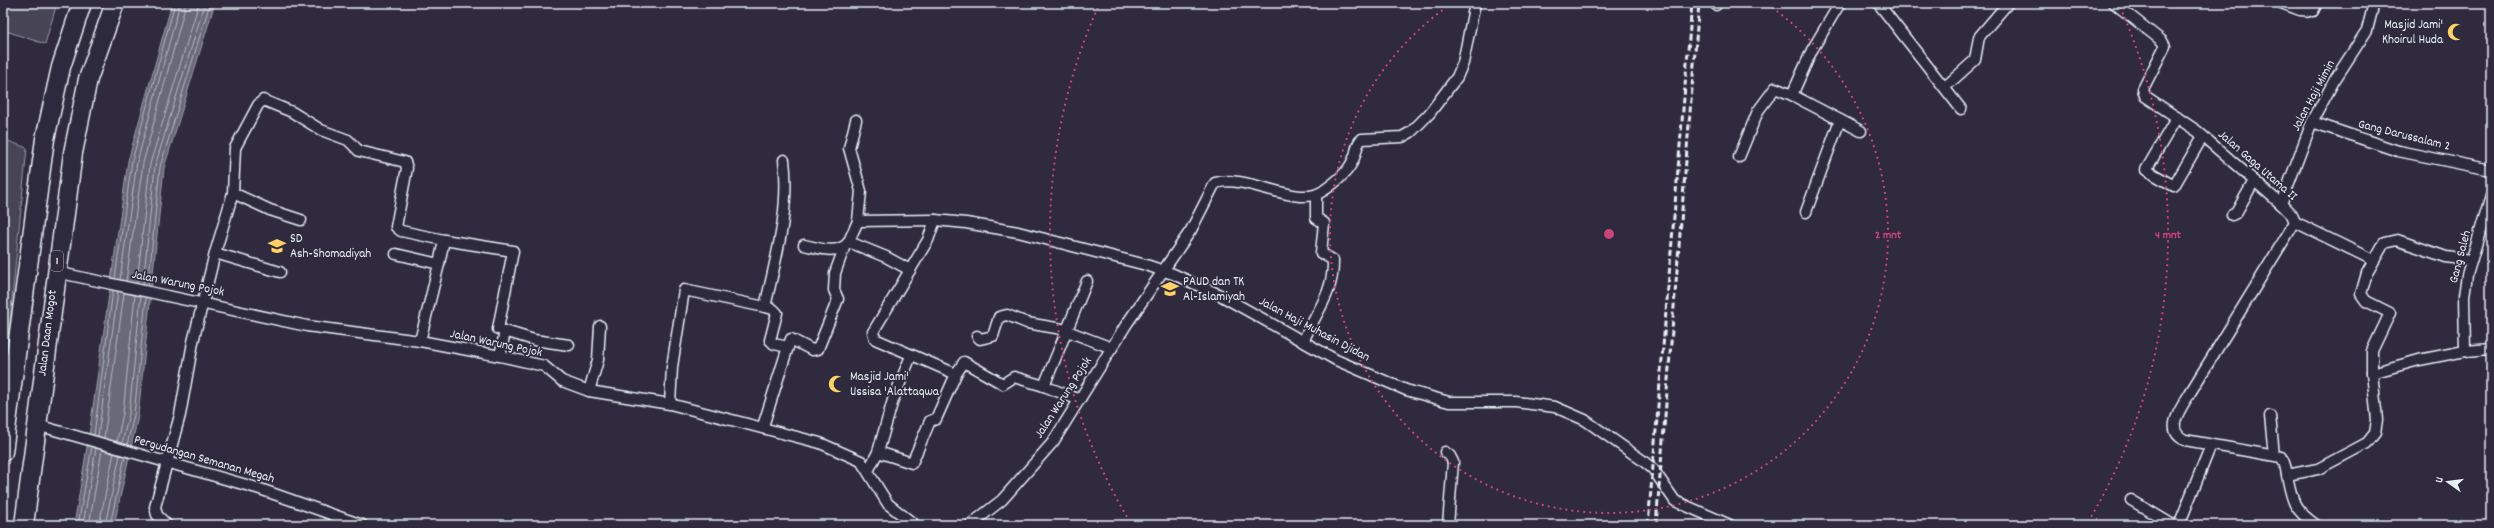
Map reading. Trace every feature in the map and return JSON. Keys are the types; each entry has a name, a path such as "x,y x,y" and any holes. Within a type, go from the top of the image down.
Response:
{"highway":[{"path":"3,452 45,139 61,67 82,3"},
{"name":"Jalan Daan Mogot","path":"24,525 45,428 56,272 81,109 97,50 114,3"}],"street":[{"path":"1303,342 1312,320 1321,311 1333,272 1333,260 1322,254 1320,251 1324,223 1316,218 1316,195 1348,169 1362,139 1402,138 1411,132 1429,114 1457,77 1463,63 1475,3"},
{"path":"1792,95 1812,50 1840,3"},
{"path":"1878,3 1962,109"},
{"path":"1945,87 1975,60 1979,37 2008,3"},
{"path":"2281,3 2308,12 2314,11 2317,3"},
{"name":"Jalan Haji Mimin","path":"2281,204 2312,122 2334,81 2367,30 2374,3"},
{"name":"Jalan Gaga Utama II","path":"2116,4 2162,40 2165,46 2143,90 2143,93 2203,136 2294,217 2295,222 2175,422 2174,429 2182,438 2212,445 2274,455"},
{"path":"1739,157 1758,111 1773,90 1777,88 1861,131"},
{"path":"167,525 157,515 156,507 163,475 162,460 180,415 193,342 215,253 233,193 235,148 258,105 263,100 292,112 313,126 348,140 359,152 407,164 396,227 401,231 444,240 512,251 498,329 534,340 569,345"},
{"path":"2177,117 2146,170 2174,186 2203,136"},
{"path":"763,426 791,339 812,350 818,349 838,299 834,290 835,273 858,221 861,191 849,148 856,120"},
{"path":"1806,212 1840,120"},
{"name":"Gang Darussalam 2","path":"2312,122 2398,151 2491,170"},
{"path":"766,307 784,215 787,186 784,160"},
{"name":"Jalan Warung Pojok","path":"970,525 994,507 1040,459 1191,230 1215,183 1226,180 1244,182 1304,197 1316,195"},
{"path":"2232,215 2236,213 2254,181"},
{"path":"233,193 270,210 301,220"},
{"name":"Gang Saleh","path":"2465,351 2464,296 2471,260 2491,195"},
{"path":"858,221 935,220 1018,232 1164,271"},
{"path":"935,220 928,240 873,332 873,336 875,339 911,356 956,374"},
{"path":"2295,222 2374,260"},
{"path":"420,341 444,240"},
{"path":"2287,475 2318,470 2342,458 2375,434 2377,420 2372,374 2373,345 2390,316 2388,311 2366,301 2361,294 2374,260 2384,243 2392,240 2403,242 2446,257 2471,260"},
{"path":"804,245 835,251 846,246 886,257 910,270"},
{"path":"215,253 280,272"},
{"path":"396,254 439,264"},
{"name":"Jalan Haji Muhasin Djidan","path":"1164,271 1239,304 1303,342 1383,381 1440,401 1458,403 1527,403 1561,409 1595,427 1653,469 1675,501 1730,525"},
{"name":"Jalan Warung Pojok","path":"56,272 203,302 307,326 420,341 500,356 544,366 562,380 589,391 670,404 763,426 820,442 861,461 888,504 915,525"},
{"path":"1044,386 1068,331 1073,311 1087,281"},
{"path":"670,404 672,367 684,290 773,309 777,313 770,340 774,344 788,347"},
{"path":"977,336 980,339 993,336 1001,315 1068,331 1112,348"},
{"path":"589,391 598,360 600,326"},
{"path":"500,356 505,331"},
{"path":"2372,374 2419,360 2465,351 2491,349"},
{"path":"868,471 878,452 893,400 911,356"},
{"path":"878,452 912,463 930,420 936,419 956,374 964,362 1002,384 1014,377 1044,386 1080,400"},
{"path":"2270,416 2274,455 2284,460 2294,505 2303,516 2316,525"},
{"name":"Pergudangan Semanan Megah","path":"45,428 267,491 362,525"},
{"path":"2179,525 2212,445"},
{"path":"1445,452 1450,456 1453,462 1448,525"},
{"path":"2131,500 2174,525"}],"shaded area":[{"path":"3,3 57,3 45,44 3,30"},
{"path":"3,139 27,148 8,339 3,338"}],"water":[{"path":"172,3 215,3 164,168 138,416 114,525 74,525 89,435 128,161"}],"railway":[{"path":"1648,525 1692,3"},
{"path":"1656,525 1699,3"}],"place":[{"name":"Masjid Jami' Khoirul Huda","path":"2456,32"},
{"name":"SD Ash-Shomadiyah","path":"277,246"},
{"name":"PAUD dan TK Al-Islamiyah","path":"1170,289"},
{"name":"Masjid Jami' Ussisa 'Alattaqwa","path":"837,384"}]}
